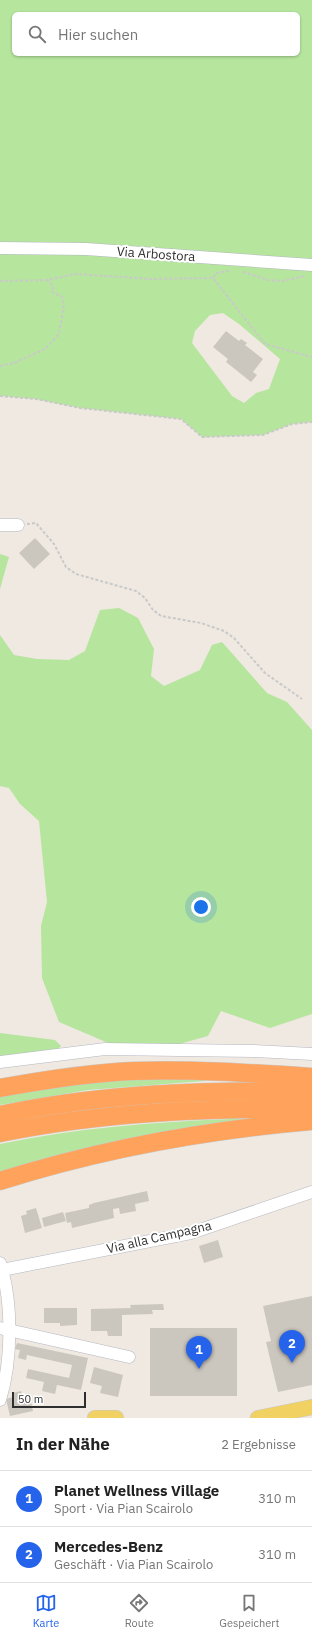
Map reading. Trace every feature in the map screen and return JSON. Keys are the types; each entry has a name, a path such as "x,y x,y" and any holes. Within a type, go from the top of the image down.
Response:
{"highway":[{"path":"0,1088 60,1078 133,1071 242,1072 312,1077"},
{"path":"0,1115 55,1105 134,1096 214,1092 312,1092"},
{"path":"0,1134 81,1119 162,1112 239,1109 312,1109"},
{"path":"0,1181 96,1153 201,1134 312,1121"}],"main road":[{"path":"258,1418 312,1407"},
{"path":"95,1418 116,1418"}],"street":[{"name":"Via Arbostora","path":"0,248 86,249 312,265"},
{"path":"0,525 18,525"},
{"path":"0,1062 105,1049 254,1051 312,1054"},
{"name":"Via alla Campagna","path":"1,1266 192,1233 312,1192"},
{"path":"0,1400 4,1387 4,1328 8,1302 1,1266"},
{"path":"4,1328 129,1357"}],"path":[{"path":"213,278 216,273 234,270"},
{"path":"241,271 268,280 282,281 312,275"},
{"path":"0,281 48,280 75,274 151,279 213,278"},
{"path":"213,278 265,344 312,357"},
{"path":"0,366 14,363 44,349 59,334 64,305 62,297 52,292 53,286 48,280"},
{"path":"0,396 36,399 80,408 181,419 202,437 263,435 292,424 312,422"},
{"path":"18,525 36,523 54,544 66,567 76,574 136,591 145,598 153,610 161,616 201,623 224,631 234,638 265,672 302,699"}],"green space":[{"path":"0,0 312,0 312,422 292,424 263,435 202,437 181,419 80,408 36,399 0,396","holes":["223,313 239,324 280,359 269,389 256,393 244,403 232,396 192,343 195,331 210,315"]},
{"path":"0,554 9,557 0,589"},
{"path":"119,608 138,618 154,649 151,676 164,686 200,670 212,645 222,642 267,693 287,702 312,730 312,1014 270,1028 221,1011 208,1036 179,1044 113,1045 59,1022 42,978 41,926 47,902 39,821 20,804 9,788 0,786 0,635 14,655 37,659 69,660 85,651 100,610"},
{"path":"0,1033 55,1040 61,1046 57,1051 0,1057"},
{"path":"116,1079 205,1079 205,1081 88,1090 0,1105 0,1094"},
{"path":"247,1119 0,1175 0,1144 29,1138 86,1130 173,1122"}],"building":[{"path":"226,331 239,341 241,339 247,343 245,345 263,359 253,372 257,375 251,382 226,362 228,359 213,347"},
{"path":"35,538 50,554 34,569 19,553"},
{"path":"147,1191 149,1201 135,1204 136,1211 120,1214 119,1208 113,1209 114,1218 72,1228 71,1222 67,1223 65,1213 89,1208 89,1205 94,1203"},
{"path":"36,1208 42,1228 25,1233 21,1216 27,1214 26,1211"},
{"path":"63,1212 66,1221 44,1227 42,1218"},
{"path":"218,1240 223,1257 204,1263 199,1246"},
{"path":"312,1296 312,1385 278,1392 266,1342 271,1341 263,1306"},
{"path":"163,1304 164,1310 152,1310 153,1314 122,1315 122,1336 108,1336 107,1331 91,1331 91,1309 131,1308 130,1305"},
{"path":"44,1308 77,1308 77,1325 60,1326 60,1323 44,1323"},
{"path":"150,1328 237,1328 237,1396 150,1396"},
{"path":"17,1343 88,1358 81,1390 57,1385 55,1394 42,1391 44,1382 26,1378 28,1369 69,1378 72,1365 27,1355 26,1360 18,1358 20,1350 15,1349"},
{"path":"94,1367 123,1375 118,1397 100,1393 102,1386 90,1383"},
{"path":"21,1391 22,1395 29,1393 33,1411 10,1416 6,1399 13,1397 12,1393"}],"place":[{"name":"Mercedes-Benz","path":"292,1363"},
{"name":"Planet Wellness Village","path":"199,1369"}]}
